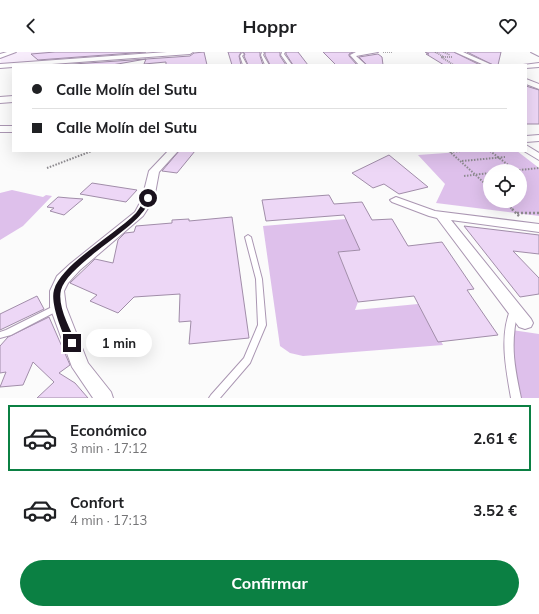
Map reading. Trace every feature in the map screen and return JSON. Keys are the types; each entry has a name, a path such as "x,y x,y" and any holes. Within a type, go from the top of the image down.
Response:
{"street":[{"path":"1,55 13,52"},
{"path":"28,64 190,52"},
{"path":"362,64 353,55 358,53 375,52"},
{"path":"458,52 487,64"},
{"path":"534,52 539,54"},
{"path":"0,66 12,65"},
{"path":"527,66 539,65"},
{"path":"527,82 537,90"},
{"path":"0,100 12,99"},
{"path":"0,129 12,129"},
{"path":"527,139 539,138"},
{"path":"527,149 539,158"},
{"path":"104,398 81,367 58,307 57,291 62,280 75,267 139,214 151,190 154,171 173,152"},
{"path":"396,200 433,214 539,228"},
{"path":"441,215 525,323"}],"lane":[{"path":"284,52 282,54 289,64"},
{"path":"263,53 262,55 266,64"},
{"path":"243,54 241,56 244,64"},
{"path":"214,398 247,360 262,324 260,279 248,237"},
{"path":"0,335 8,333 58,307"},
{"path":"514,309 509,327 507,346 516,398"}],"path":[{"path":"435,52 444,57"},
{"path":"47,168 89,152"},
{"path":"451,152 483,182"},
{"path":"491,152 506,164"},
{"path":"461,162 505,158"},
{"path":"527,170 539,168"},
{"path":"464,176 483,174"},
{"path":"512,208 517,213 523,225"},
{"path":"517,213 539,213"}],"shaded area":[{"path":"18,52 112,52 112,57 0,65 1,58"},
{"path":"460,152 518,152 539,168 539,216 436,203 445,184 418,155"},
{"path":"12,190 43,197 46,195 52,196 23,226 0,240 0,193"},
{"path":"346,219 368,249 338,252 358,302 355,310 418,304 438,341 441,341 443,345 303,356 290,353 280,346 263,226"},
{"path":"512,330 539,334 539,398 518,398 511,343"}],"building":[{"path":"55,52 146,52 38,60 31,54"},
{"path":"204,52 207,64 166,64 166,62 144,64 146,59 190,56 194,53"},
{"path":"228,52 241,52 239,56 241,64 232,64"},
{"path":"243,52 260,52 263,64 248,64 244,56 245,54"},
{"path":"265,52 280,52 280,56 285,64 270,64"},
{"path":"286,52 298,52 307,64 292,64"},
{"path":"323,52 353,52 349,54 349,56 356,64 335,64"},
{"path":"425,52 454,52 478,64 442,64 426,54 429,54"},
{"path":"467,52 501,52 498,64 491,64"},
{"path":"378,54 382,57 383,64 366,64 359,57"},
{"path":"146,59 118,64 74,64"},
{"path":"527,86 539,90 539,124 527,124"},
{"path":"178,152 194,152 177,173 162,171"},
{"path":"389,155 428,187 399,194 384,184 373,188 352,173"},
{"path":"92,183 137,190 126,202 80,194"},
{"path":"329,195 334,204 362,202 372,220 392,219 408,246 442,242 474,289 467,290 498,335 438,342 414,296 358,302 338,252 360,250 344,215 266,221 262,200"},
{"path":"58,197 83,199 64,215 50,211 54,208 47,207"},
{"path":"232,217 249,338 189,344 191,321 179,322 180,294 134,297 118,313 90,301 97,295 70,283 95,259 113,263 118,240 125,233 134,232 136,226 172,223 172,220 189,219 189,221"},
{"path":"464,226 539,235 539,254 513,251 539,278 539,294 520,297"},
{"path":"37,296 44,309 0,330 0,314"},
{"path":"49,317 70,365 59,373 75,383 88,398 37,398 54,382 33,362 23,385 0,387 6,372 0,373 0,346 8,337"}],"route":[{"path":"72,343 58,307 57,291 62,280 75,267 139,214 148,198"}]}
